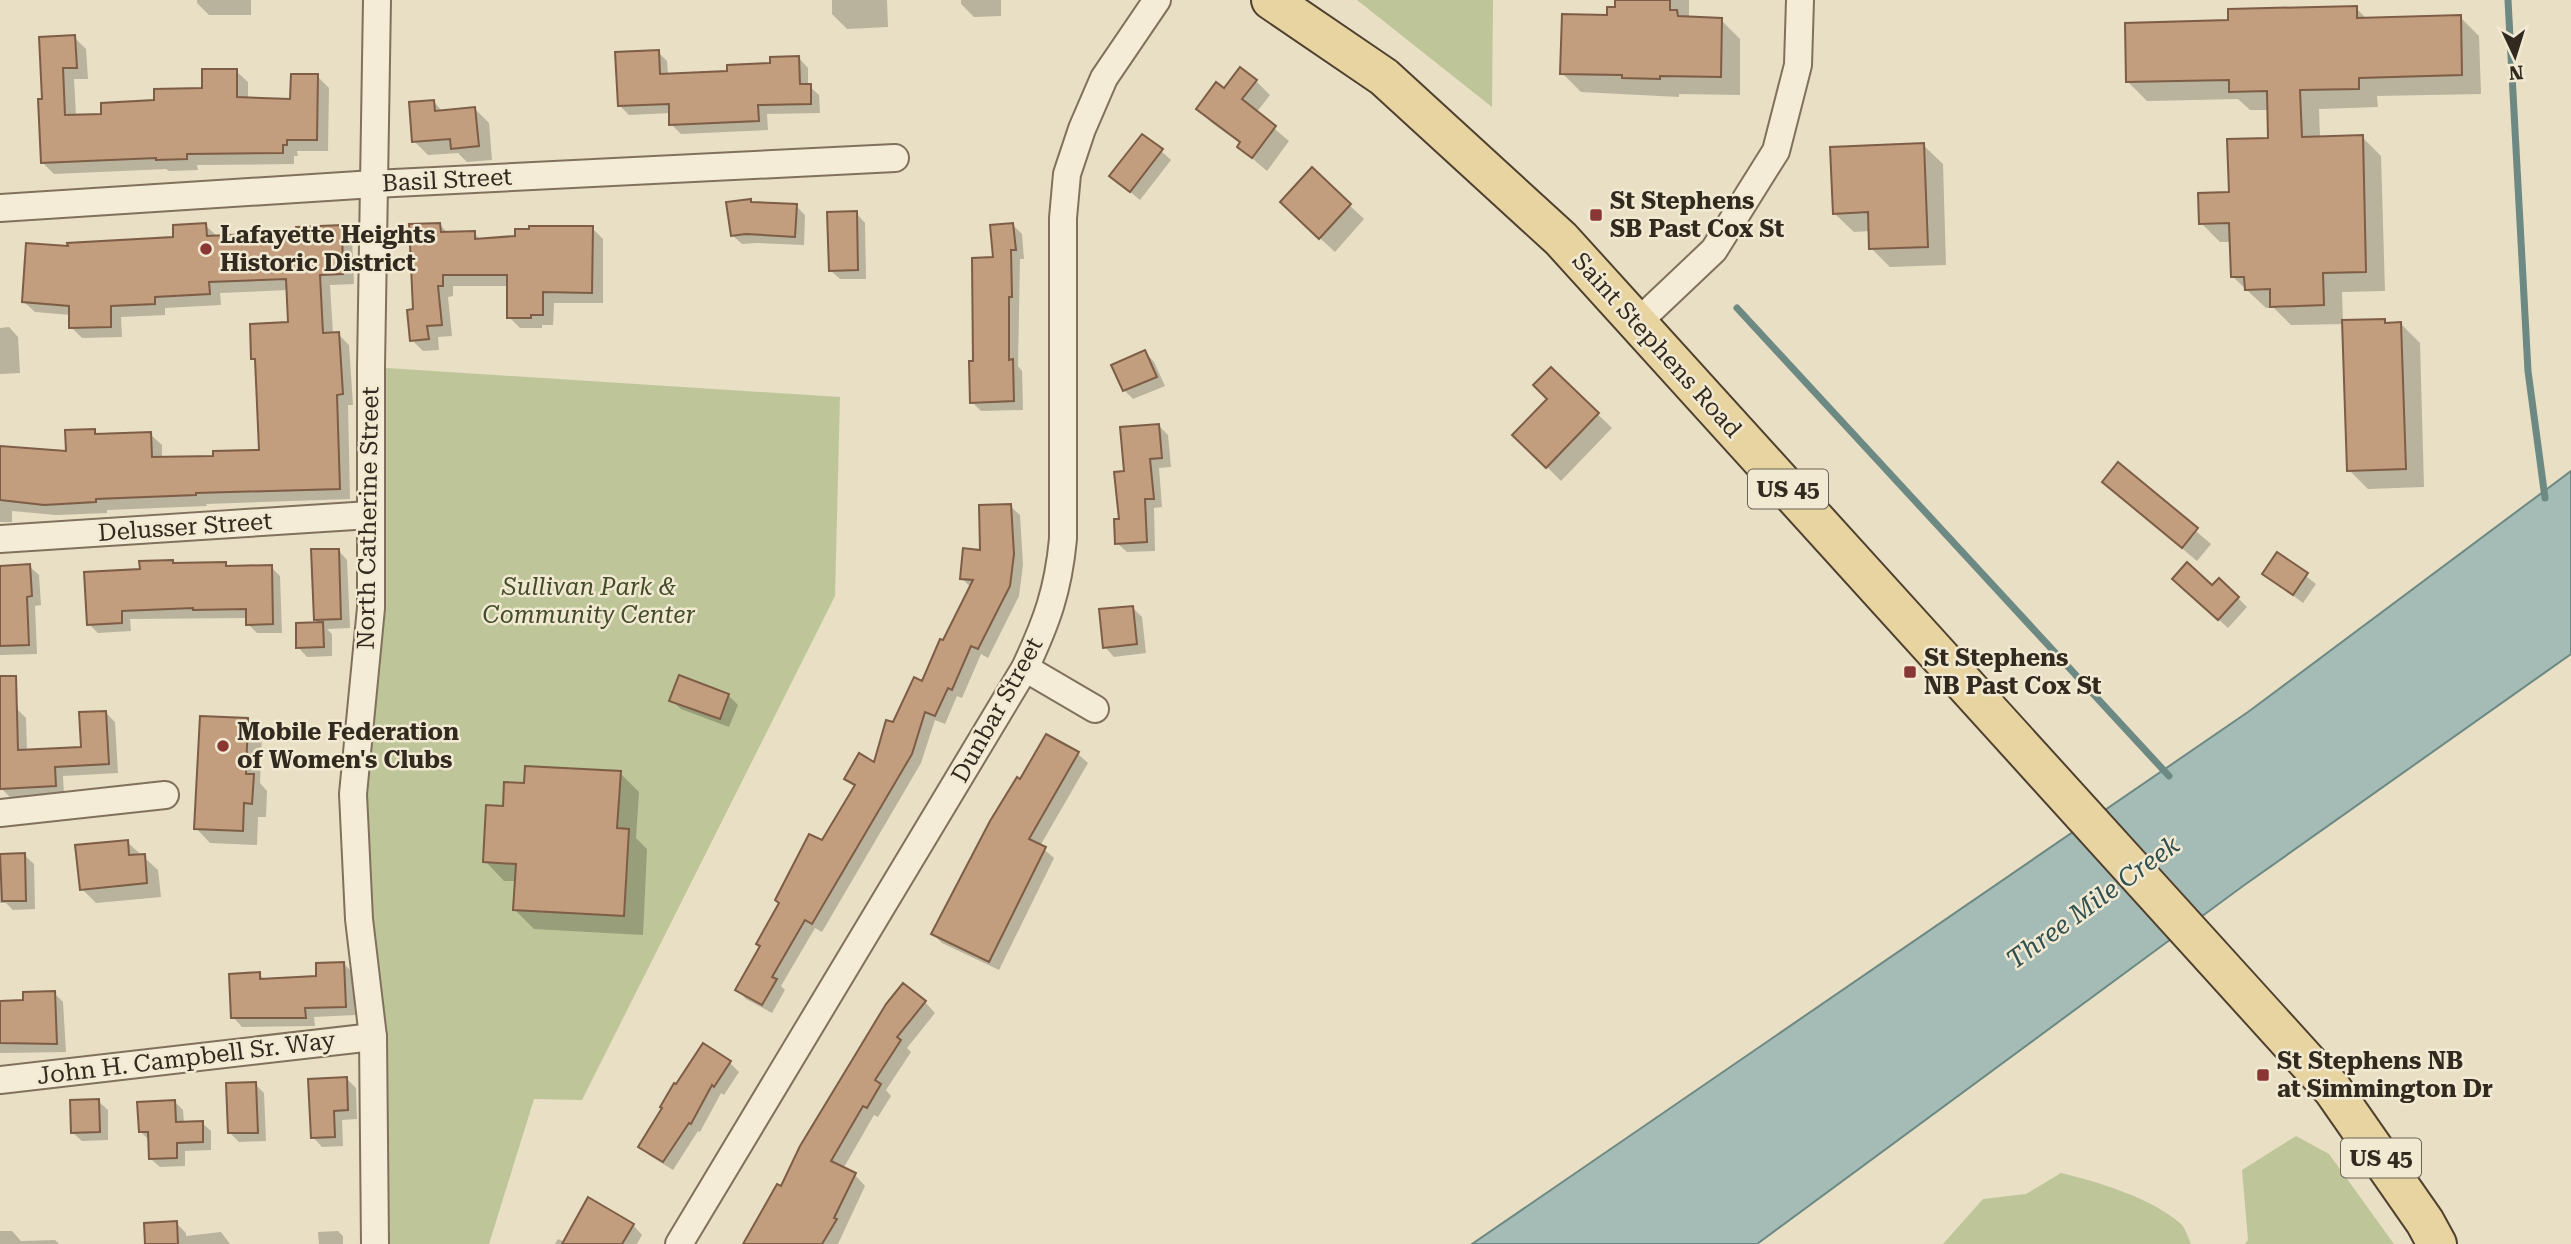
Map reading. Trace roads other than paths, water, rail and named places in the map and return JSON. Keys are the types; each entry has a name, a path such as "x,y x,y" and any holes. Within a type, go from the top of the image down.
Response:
{"main road":[{"name":"Saint Stephens Road","path":"1271,0 1384,77 1561,239 2235,978 2333,1090 2425,1222 2437,1244"}],"street":[{"name":"North Catherine Street","path":"375,1244 373,1037 359,919 352,793 371,608 377,0"},
{"name":"Dunbar Street","path":"679,1244 1026,668 1054,600 1063,539 1063,218 1067,174 1082,129 1104,78 1157,0"},
{"path":"1637,323 1714,250 1776,151 1798,65 1800,0"},
{"name":"Basil Street","path":"0,208 374,184 895,158"},
{"name":"Delusser Street","path":"0,539 370,515"},
{"path":"1026,668 1095,709"},
{"path":"0,813 165,795"},
{"name":"John H. Campbell Sr. Way","path":"0,1080 373,1037"}],"water":[{"name":"Three Mile Creek","path":"2571,471 2571,654 2243,886 1757,1244 1472,1244 2248,712"}],"waterway":[{"path":"2508,0 2528,371 2545,498"},
{"path":"1737,308 2169,776"}],"place":[{"name":"St Stephens SB Past Cox St","path":"1596,215"},
{"name":"Lafayette Heights Historic District","path":"206,249"},
{"name":"St Stephens NB Past Cox St","path":"1910,672"},
{"name":"Mobile Federation of Women's Clubs","path":"223,746"},
{"name":"St Stephens NB at Simmington Dr","path":"2263,1075"}],"park label":[{"name":"Sullivan Park & Community Center","path":"589,601"}]}
